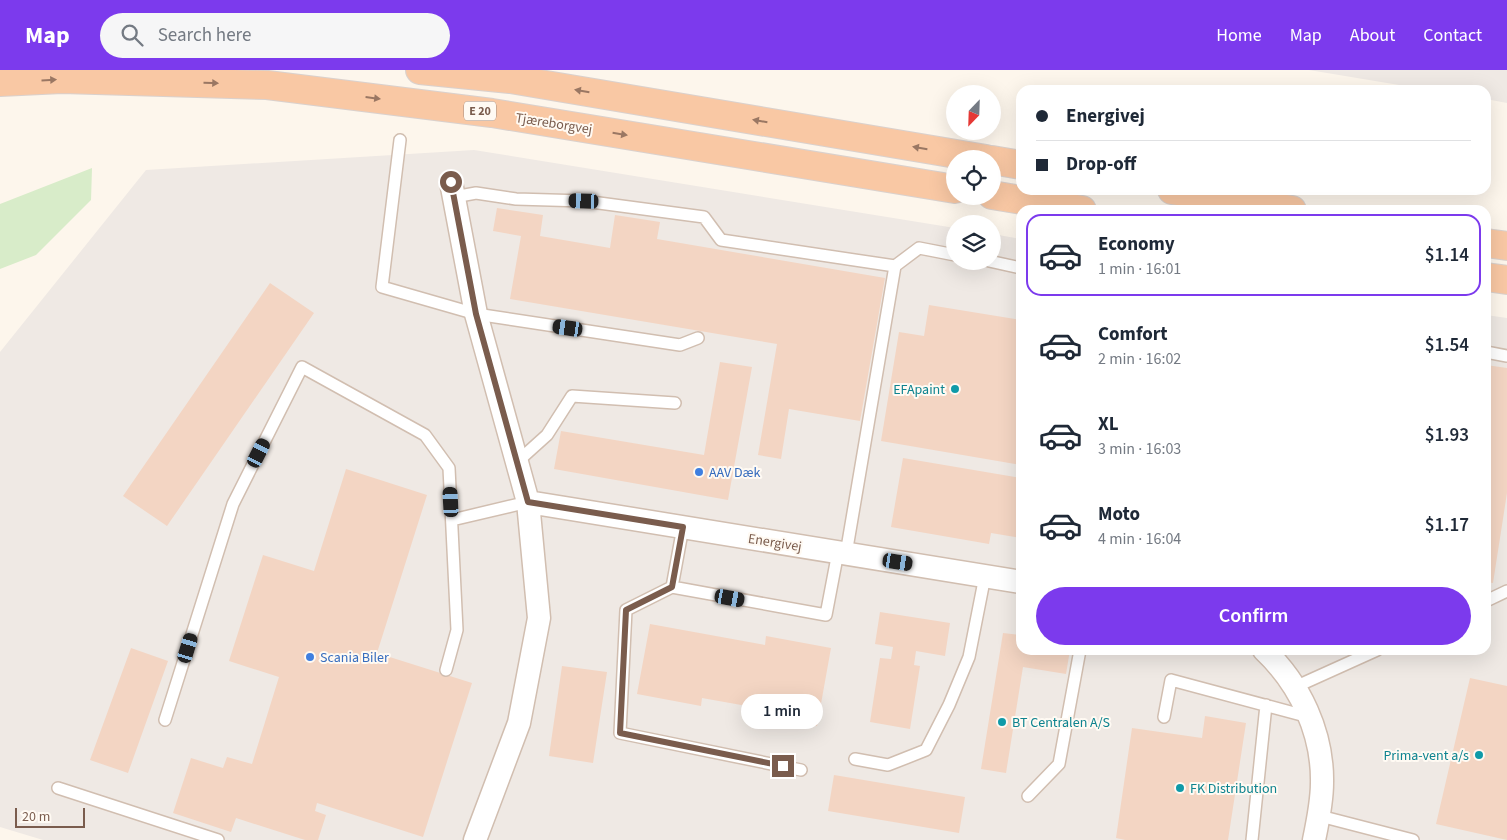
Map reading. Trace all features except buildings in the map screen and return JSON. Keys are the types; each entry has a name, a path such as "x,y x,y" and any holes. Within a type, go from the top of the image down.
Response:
{"highway":[{"path":"420,70 510,79 946,152"},
{"name":"Tjæreborgvej","path":"0,82 62,79 267,85 492,113 946,188"},
{"path":"1001,162 1016,164"},
{"path":"1202,195 1262,205"},
{"path":"1001,196 1052,205"},
{"path":"1491,244 1507,246"},
{"path":"1491,278 1507,280"}],"street":[{"path":"452,189 476,314 528,502 539,618 519,723 475,840"},
{"name":"Energivej","path":"528,502 1016,581"},
{"path":"1269,655 1295,687 1310,717 1320,749 1322,782 1320,816 1314,840"}],"lane":[{"path":"400,140 382,288 476,314 680,345 698,338"},
{"path":"452,189 516,198 584,201 704,217 720,240 895,266"},
{"path":"801,770 620,733 626,610 672,587 826,615 842,553 895,266 919,248 946,253"},
{"path":"1001,264 1016,267"},
{"path":"1491,353 1507,356"},
{"path":"165,720 234,504 302,367 425,435 449,468 457,630 446,670"},
{"path":"517,462 547,435 572,396 675,403"},
{"path":"452,520 528,502"},
{"path":"672,587 683,527"},
{"path":"855,758 888,765 926,750 949,705 969,658 985,576"},
{"path":"1491,599 1507,591"},
{"path":"1028,796 1060,764 1079,655"},
{"path":"1295,687 1366,655"},
{"path":"1164,718 1171,680 1310,717"},
{"path":"1252,840 1266,705"},
{"path":"58,788 218,840"},
{"path":"1320,816 1413,840"}],"shaded area":[{"path":"1309,70 1507,70 1507,103 1491,100 1491,85 1399,85"},
{"path":"474,150 946,227 946,270 1001,270 1001,235 1016,238 1016,655 1491,655 1491,316 1507,318 1507,840 43,840 0,827 0,352 146,170"}],"green space":[{"path":"92,168 91,200 36,255 0,269 0,204"}],"place":[{"name":"EFApaint","path":"955,389"},
{"name":"AAV Dæk","path":"699,472"},
{"name":"Scania Biler","path":"310,657"},
{"name":"BT Centralen A/S","path":"1002,722"},
{"name":"Prima-vent a/s","path":"1479,755"},
{"name":"FK Distribution","path":"1180,788"}],"route":[{"path":"451,182 476,314 528,502 683,527 672,587 626,610 620,733 783,766"}]}
